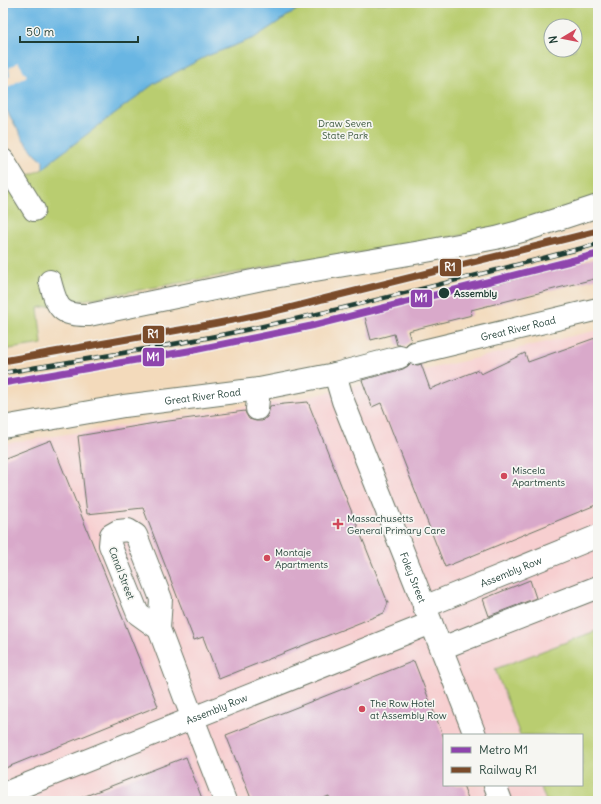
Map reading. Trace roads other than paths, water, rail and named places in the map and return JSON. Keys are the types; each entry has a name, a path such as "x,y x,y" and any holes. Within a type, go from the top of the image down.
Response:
{"street":[{"path":"3,160 34,210"},
{"path":"50,281 54,296 62,310 73,315 89,316 262,279 496,238 522,232 598,206"},
{"name":"Great River Road","path":"3,427 124,406 258,399 335,374 408,355 598,310"},
{"name":"Foley Street","path":"335,374 343,401 442,648 475,734"},
{"name":"Assembly Row","path":"3,794 193,718 428,615 598,536"},
{"path":"442,648 598,587"},
{"path":"159,629 226,801"},
{"path":"495,786 501,801"}],"water":[{"path":"3,3 307,3 254,38 207,56 155,83 54,159 43,169 43,161 23,139 3,104"}],"railway":[{"path":"3,373 202,339 310,316 598,244"}],"metro line":[{"name":"M1","path":"3,383 194,350 311,326 598,254"}],"rail line":[{"name":"R1","path":"3,361 263,314 598,231"}],"place":[{"name":"Assembly","path":"444,293"},
{"name":"Miscela Apartments","path":"504,476"},
{"name":"Massachusetts General Primary Care","path":"338,524"},
{"name":"Montaje Apartments","path":"267,558"},
{"name":"The Row Hotel at Assembly Row","path":"362,709"}],"park label":[{"name":"Draw Seven State Park","path":"345,128"}]}
